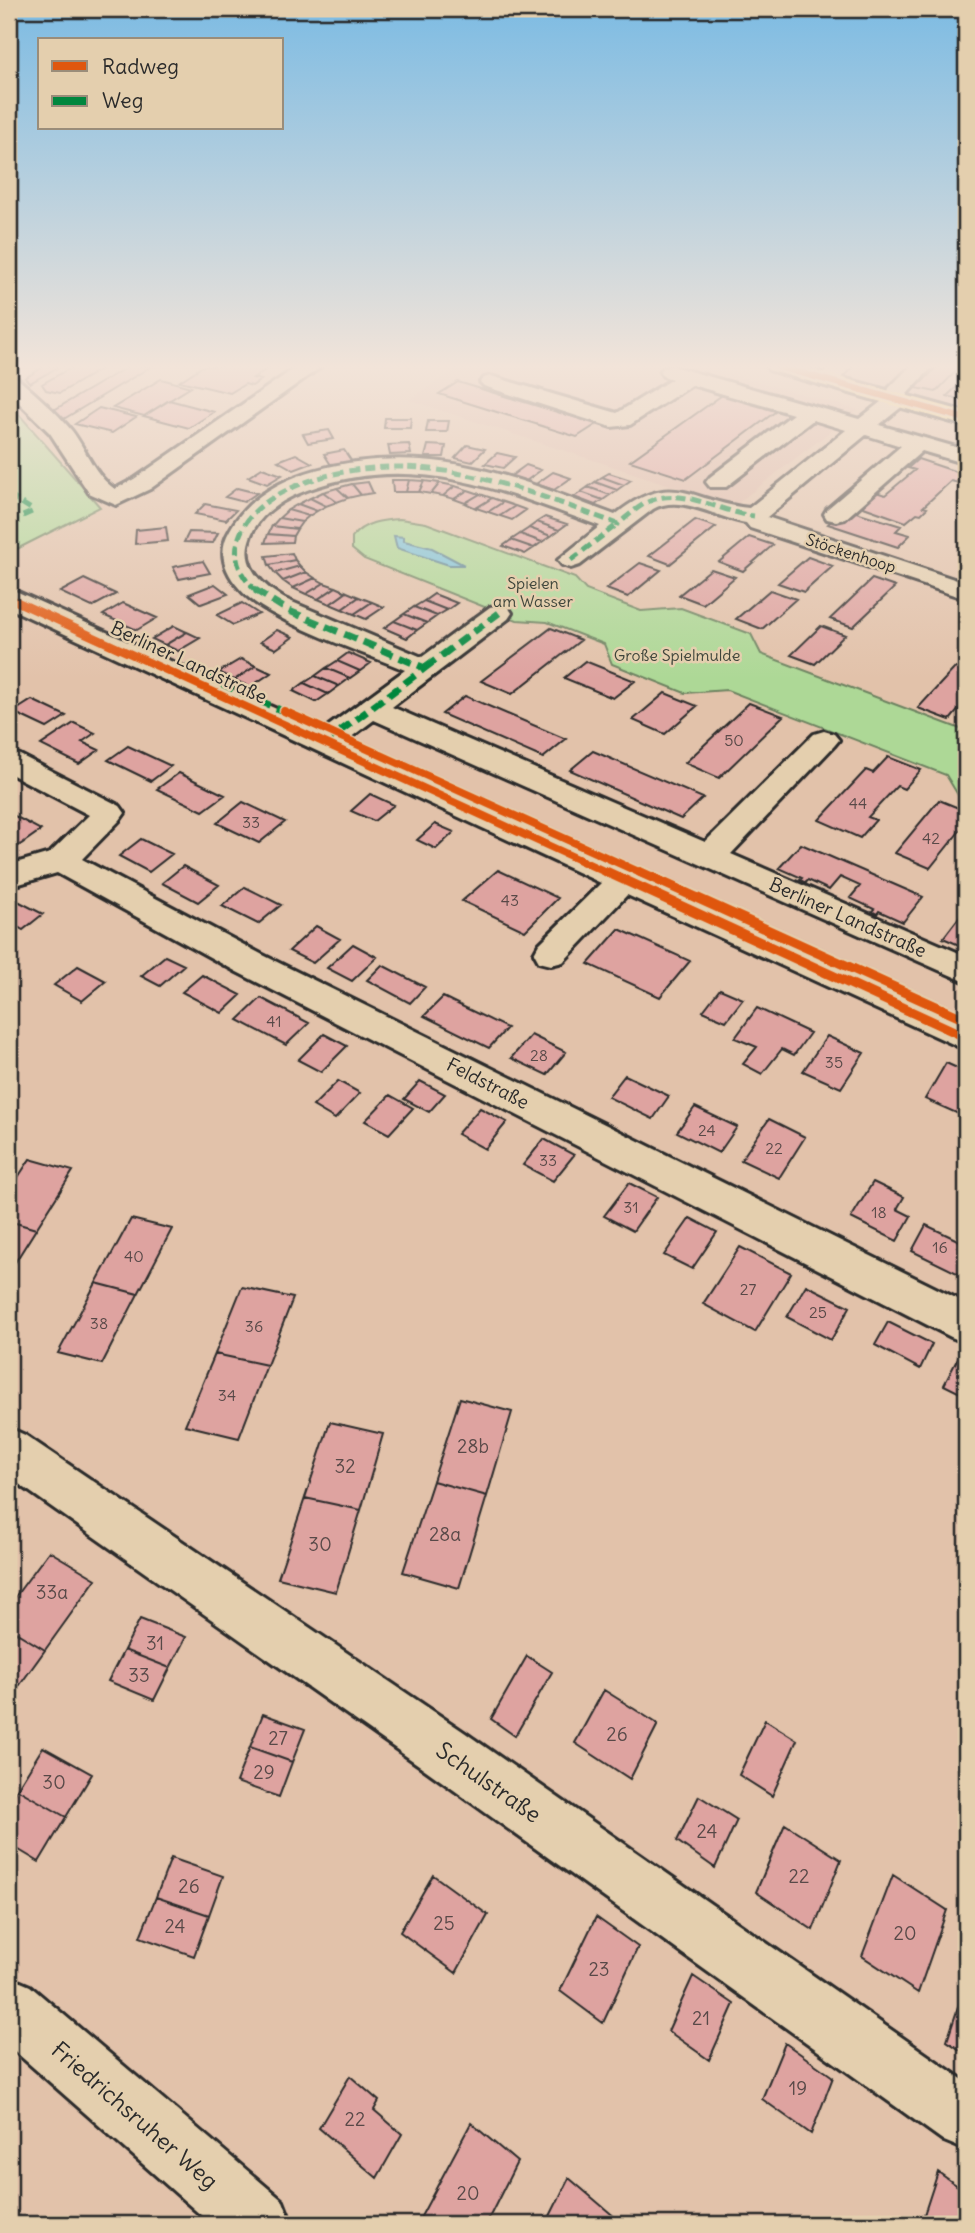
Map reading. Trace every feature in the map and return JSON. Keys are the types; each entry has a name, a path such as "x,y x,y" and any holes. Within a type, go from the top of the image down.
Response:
{"street":[{"path":"84,470 91,482 102,492 116,498 161,470"},
{"path":"357,470 314,480 277,496 250,517 236,541 236,558 242,575 256,591 290,611 425,668"},
{"path":"448,470 479,476 618,524"},
{"path":"718,482 733,470"},
{"path":"754,516 811,470"},
{"path":"836,514 887,470"},
{"name":"Stöckenhoop","path":"570,560 652,499 677,497 736,516 754,516 759,523 963,594"},
{"name":"Berliner Landstraße","path":"9,598 966,1037"},
{"path":"324,743 499,613"},
{"name":"Berliner Landstraße","path":"371,708 966,970"},
{"path":"688,910 719,861 824,740"},
{"path":"9,761 109,813 61,861 9,876"},
{"name":"Feldstraße","path":"61,861 248,963 966,1324"},
{"path":"551,953 623,880"},
{"name":"Schulstraße","path":"9,1450 457,1759 966,2119"},
{"name":"Friedrichsruher Weg","path":"9,2007 260,2224"}],"shaded area":[{"path":"624,470 780,470 734,506"}],"green space":[{"path":"9,470 68,470 100,507 9,553"},
{"path":"400,519 426,523 575,578 586,590 641,611 681,608 751,634 761,654 966,731 966,802 961,800 946,775 727,690 685,693 612,664 604,644 547,622 517,620 364,559 352,549 352,537 362,528 380,521"}],"water":[{"path":"394,536 432,548 464,565 449,565 397,548"}],"building":[{"path":"259,470 282,475 267,484 248,477"},
{"path":"519,470 541,470 526,481 511,476"},
{"path":"659,470 698,470 686,479"},
{"path":"915,470 952,470 966,475 958,483 951,481 923,507 927,508 921,514 917,513 906,522 858,505 873,491 885,495"},
{"path":"553,472 571,478 554,490 536,484"},
{"path":"609,473 631,480 624,485 602,477"},
{"path":"602,477 624,485 617,490 595,482"},
{"path":"392,480 409,480 406,492 393,492"},
{"path":"409,480 424,481 419,492 406,492"},
{"path":"424,481 440,483 431,494 419,492"},
{"path":"368,482 373,493 361,495 352,484"},
{"path":"595,482 617,490 610,495 588,487"},
{"path":"440,483 455,486 443,496 431,494"},
{"path":"352,484 361,495 348,498 337,488"},
{"path":"455,486 468,490 454,499 443,496"},
{"path":"588,487 610,495 603,500 581,492"},
{"path":"237,488 257,493 244,502 225,497"},
{"path":"337,488 348,498 337,502 323,492"},
{"path":"468,490 480,494 465,503 454,499"},
{"path":"323,492 337,502 326,506 310,498"},
{"path":"581,492 603,500 595,505 574,497"},
{"path":"480,494 492,498 476,508 465,503"},
{"path":"310,498 326,506 317,511 298,504"},
{"path":"492,498 503,502 488,512 476,508"},
{"path":"503,502 515,506 500,516 488,512"},
{"path":"205,504 236,510 226,520 195,514"},
{"path":"298,504 317,511 309,516 288,510"},
{"path":"515,506 526,510 512,520 500,516"},
{"path":"288,510 309,516 302,522 279,518"},
{"path":"853,511 901,526 896,531 910,535 898,547 828,524 835,518 842,521"},
{"path":"545,517 567,524 559,530 537,522"},
{"path":"279,518 302,522 297,529 272,526"},
{"path":"695,520 716,527 670,564 649,556"},
{"path":"537,522 559,530 551,536 529,528"},
{"path":"272,526 297,529 293,536 268,534"},
{"path":"166,527 168,541 135,544 136,530"},
{"path":"529,528 551,536 542,542 520,534"},
{"path":"189,532 218,533 213,543 184,542"},
{"path":"268,534 293,536 292,542 265,543"},
{"path":"520,534 542,542 534,548 511,540"},
{"path":"749,537 773,545 743,571 719,562"},
{"path":"511,540 534,548 525,554 503,546"},
{"path":"292,553 295,560 269,565 266,556"},
{"path":"808,557 833,566 804,592 778,583"},
{"path":"295,560 300,566 275,573 269,565"},
{"path":"203,561 210,573 179,579 173,567"},
{"path":"640,563 661,570 628,597 606,589"},
{"path":"300,566 306,572 283,581 275,573"},
{"path":"711,569 735,577 703,604 679,595"},
{"path":"306,572 315,578 293,588 283,581"},
{"path":"315,578 324,583 306,594 293,588"},
{"path":"84,579 116,594 92,607 60,592"},
{"path":"872,579 895,587 853,627 830,619"},
{"path":"324,583 336,587 318,599 306,594"},
{"path":"215,584 228,594 201,604 189,594"},
{"path":"336,587 347,592 330,604 318,599"},
{"path":"770,590 796,599 762,629 736,619"},
{"path":"347,592 359,597 342,609 330,604"},
{"path":"434,594 457,603 447,610 424,601"},
{"path":"359,597 372,602 354,614 342,609"},
{"path":"424,601 447,610 437,616 414,607"},
{"path":"372,602 384,607 366,619 354,614"},
{"path":"123,603 157,618 137,630 103,615"},
{"path":"242,603 259,614 233,625 217,615"},
{"path":"414,607 437,616 427,623 404,614"},
{"path":"404,614 427,623 417,630 394,621"},
{"path":"394,621 417,630 407,638 384,628"},
{"path":"174,626 187,632 165,645 152,639"},
{"path":"821,626 845,635 815,664 791,655"},
{"path":"551,628 581,640 512,694 481,681"},
{"path":"277,630 293,637 276,649 260,642"},
{"path":"187,632 200,638 178,651 165,645"},
{"path":"348,653 371,663 360,671 337,661"},
{"path":"241,659 256,666 234,680 219,672"},
{"path":"337,661 360,671 350,678 326,668"},
{"path":"585,661 635,681 613,698 564,678"},
{"path":"256,666 271,673 250,687 234,680"},
{"path":"326,668 350,678 339,686 315,676"},
{"path":"955,668 966,672 966,701 950,720 918,708"},
{"path":"315,676 339,686 328,694 304,683"},
{"path":"304,683 328,694 316,702 293,691"},
{"path":"665,693 697,706 665,734 633,720"},
{"path":"465,696 566,739 543,758 442,714"},
{"path":"32,700 66,716 47,728 13,712"},
{"path":"749,703 783,716 719,778 685,763"},
{"path":"74,723 95,733 82,742 99,750 79,764 41,745"},
{"path":"128,746 171,766 151,781 108,760"},
{"path":"593,751 703,798 681,819 570,770"},
{"path":"888,757 921,770 904,789 897,786 868,817 876,820 860,838 819,820 866,770 873,773"},
{"path":"179,773 225,795 203,811 157,789"},
{"path":"370,794 394,805 374,821 351,811"},
{"path":"939,800 966,811 966,823 930,868 895,853"},
{"path":"243,802 285,822 259,843 217,823"},
{"path":"9,813 41,830 17,847 9,842"},
{"path":"435,824 454,832 436,849 417,840"},
{"path":"141,839 172,854 149,872 119,856"},
{"path":"801,844 923,897 903,922 879,911 877,914 872,911 874,909 850,898 860,886 840,877 829,890 808,880 806,883 800,880 802,878 779,868"},
{"path":"183,866 219,885 198,902 162,883"},
{"path":"498,870 558,898 525,931 462,901"},
{"path":"245,887 281,905 258,924 222,906"},
{"path":"12,898 43,914 23,930 9,922 9,900"},
{"path":"963,912 966,913 966,948 943,938"},
{"path":"316,926 340,939 313,963 289,951"},
{"path":"619,929 690,961 660,997 588,964"},
{"path":"353,944 377,957 352,981 327,968"},
{"path":"165,956 184,965 160,986 141,976"},
{"path":"382,965 425,987 410,1003 367,980"},
{"path":"78,966 106,981 82,1001 54,985"},
{"path":"202,975 241,995 222,1013 182,992"},
{"path":"720,989 743,999 726,1021 703,1011"},
{"path":"443,997 507,1028 489,1048 424,1016"},
{"path":"261,998 309,1023 286,1045 238,1020"},
{"path":"757,1008 810,1033 794,1055 782,1049 762,1074 743,1064 757,1047 735,1038"},
{"path":"324,1034 347,1046 321,1072 298,1060"},
{"path":"531,1035 566,1052 547,1075 511,1058"},
{"path":"827,1036 864,1053 841,1088 803,1071"},
{"path":"946,1063 966,1072 966,1110 963,1116 925,1099"},
{"path":"625,1075 669,1096 653,1119 608,1097"},
{"path":"338,1081 360,1093 335,1119 313,1106"},
{"path":"420,1081 445,1094 429,1112 404,1099"},
{"path":"390,1095 413,1108 389,1134 365,1121"},
{"path":"695,1107 737,1127 719,1153 677,1132"},
{"path":"480,1108 507,1122 485,1149 457,1134"},
{"path":"769,1119 805,1137 779,1178 741,1160"},
{"path":"544,1139 574,1155 553,1181 523,1165"},
{"path":"30,1159 73,1171 36,1229 9,1221 9,1191"},
{"path":"873,1182 904,1197 897,1209 911,1216 897,1241 851,1218"},
{"path":"629,1183 657,1197 633,1231 604,1216"},
{"path":"690,1218 717,1232 692,1269 664,1255"},
{"path":"131,1219 172,1229 138,1294 96,1283"},
{"path":"9,1221 36,1229 9,1272"},
{"path":"926,1225 966,1244 966,1266 961,1275 912,1251"},
{"path":"740,1247 791,1273 755,1332 703,1304"},
{"path":"96,1283 138,1294 102,1364 58,1353"},
{"path":"806,1285 850,1307 831,1340 787,1317"},
{"path":"242,1287 293,1298 267,1365 215,1354"},
{"path":"888,1322 932,1344 920,1369 875,1345"},
{"path":"961,1352 966,1355 966,1396 944,1385"},
{"path":"215,1354 267,1365 239,1438 185,1425"},
{"path":"460,1398 512,1412 487,1496 433,1481"},
{"path":"330,1422 383,1434 361,1510 305,1498"},
{"path":"433,1481 487,1496 459,1588 403,1572"},
{"path":"305,1498 361,1510 336,1592 278,1578"},
{"path":"49,1551 96,1579 45,1650 9,1628 9,1605"},
{"path":"140,1619 186,1637 170,1668 124,1650"},
{"path":"9,1628 45,1650 9,1700"},
{"path":"124,1650 170,1668 154,1700 108,1681"},
{"path":"527,1656 552,1672 515,1736 491,1719"},
{"path":"604,1690 658,1724 630,1779 575,1743"},
{"path":"263,1714 305,1729 292,1762 250,1747"},
{"path":"765,1720 797,1740 772,1796 739,1775"},
{"path":"43,1747 92,1774 66,1817 17,1789"},
{"path":"250,1747 292,1762 279,1797 236,1782"},
{"path":"17,1789 66,1817 39,1862 9,1844 9,1802"},
{"path":"699,1796 737,1820 715,1868 677,1841"},
{"path":"785,1824 841,1860 813,1930 756,1892"},
{"path":"171,1858 223,1876 209,1915 156,1897"},
{"path":"433,1875 488,1915 456,1973 400,1932"},
{"path":"893,1875 947,1910 918,1993 862,1956"},
{"path":"156,1897 209,1915 194,1956 140,1937"},
{"path":"596,1917 638,1947 603,2023 560,1991"},
{"path":"693,1976 734,2004 709,2060 668,2031"},
{"path":"966,1983 966,2054 947,2041"},
{"path":"785,2043 833,2077 811,2134 762,2099"},
{"path":"350,2076 379,2101 374,2110 402,2134 377,2178 319,2128"},
{"path":"471,2123 517,2162 486,2224 417,2224"},
{"path":"938,2172 966,2192 966,2224 921,2224"},
{"path":"569,2178 616,2218 614,2224 546,2224"}],"marked path":[{"path":"331,738 425,668 266,599 244,578 236,557 236,545 248,518 266,502 289,489 316,479 357,470"},
{"path":"451,470 496,481 618,524 645,503 665,497 678,497 729,512 754,516"},
{"path":"9,495 34,511"},
{"path":"9,522 34,511"},
{"path":"571,560 618,524"},
{"path":"425,668 499,613"},
{"path":"185,667 287,713"}],"cycle path":[{"path":"9,598 966,1037"},
{"path":"284,711 966,1020"}],"park label":[{"name":"Spielen am Wasser","path":"533,592"},
{"name":"Große Spielmulde","path":"677,655"}]}
